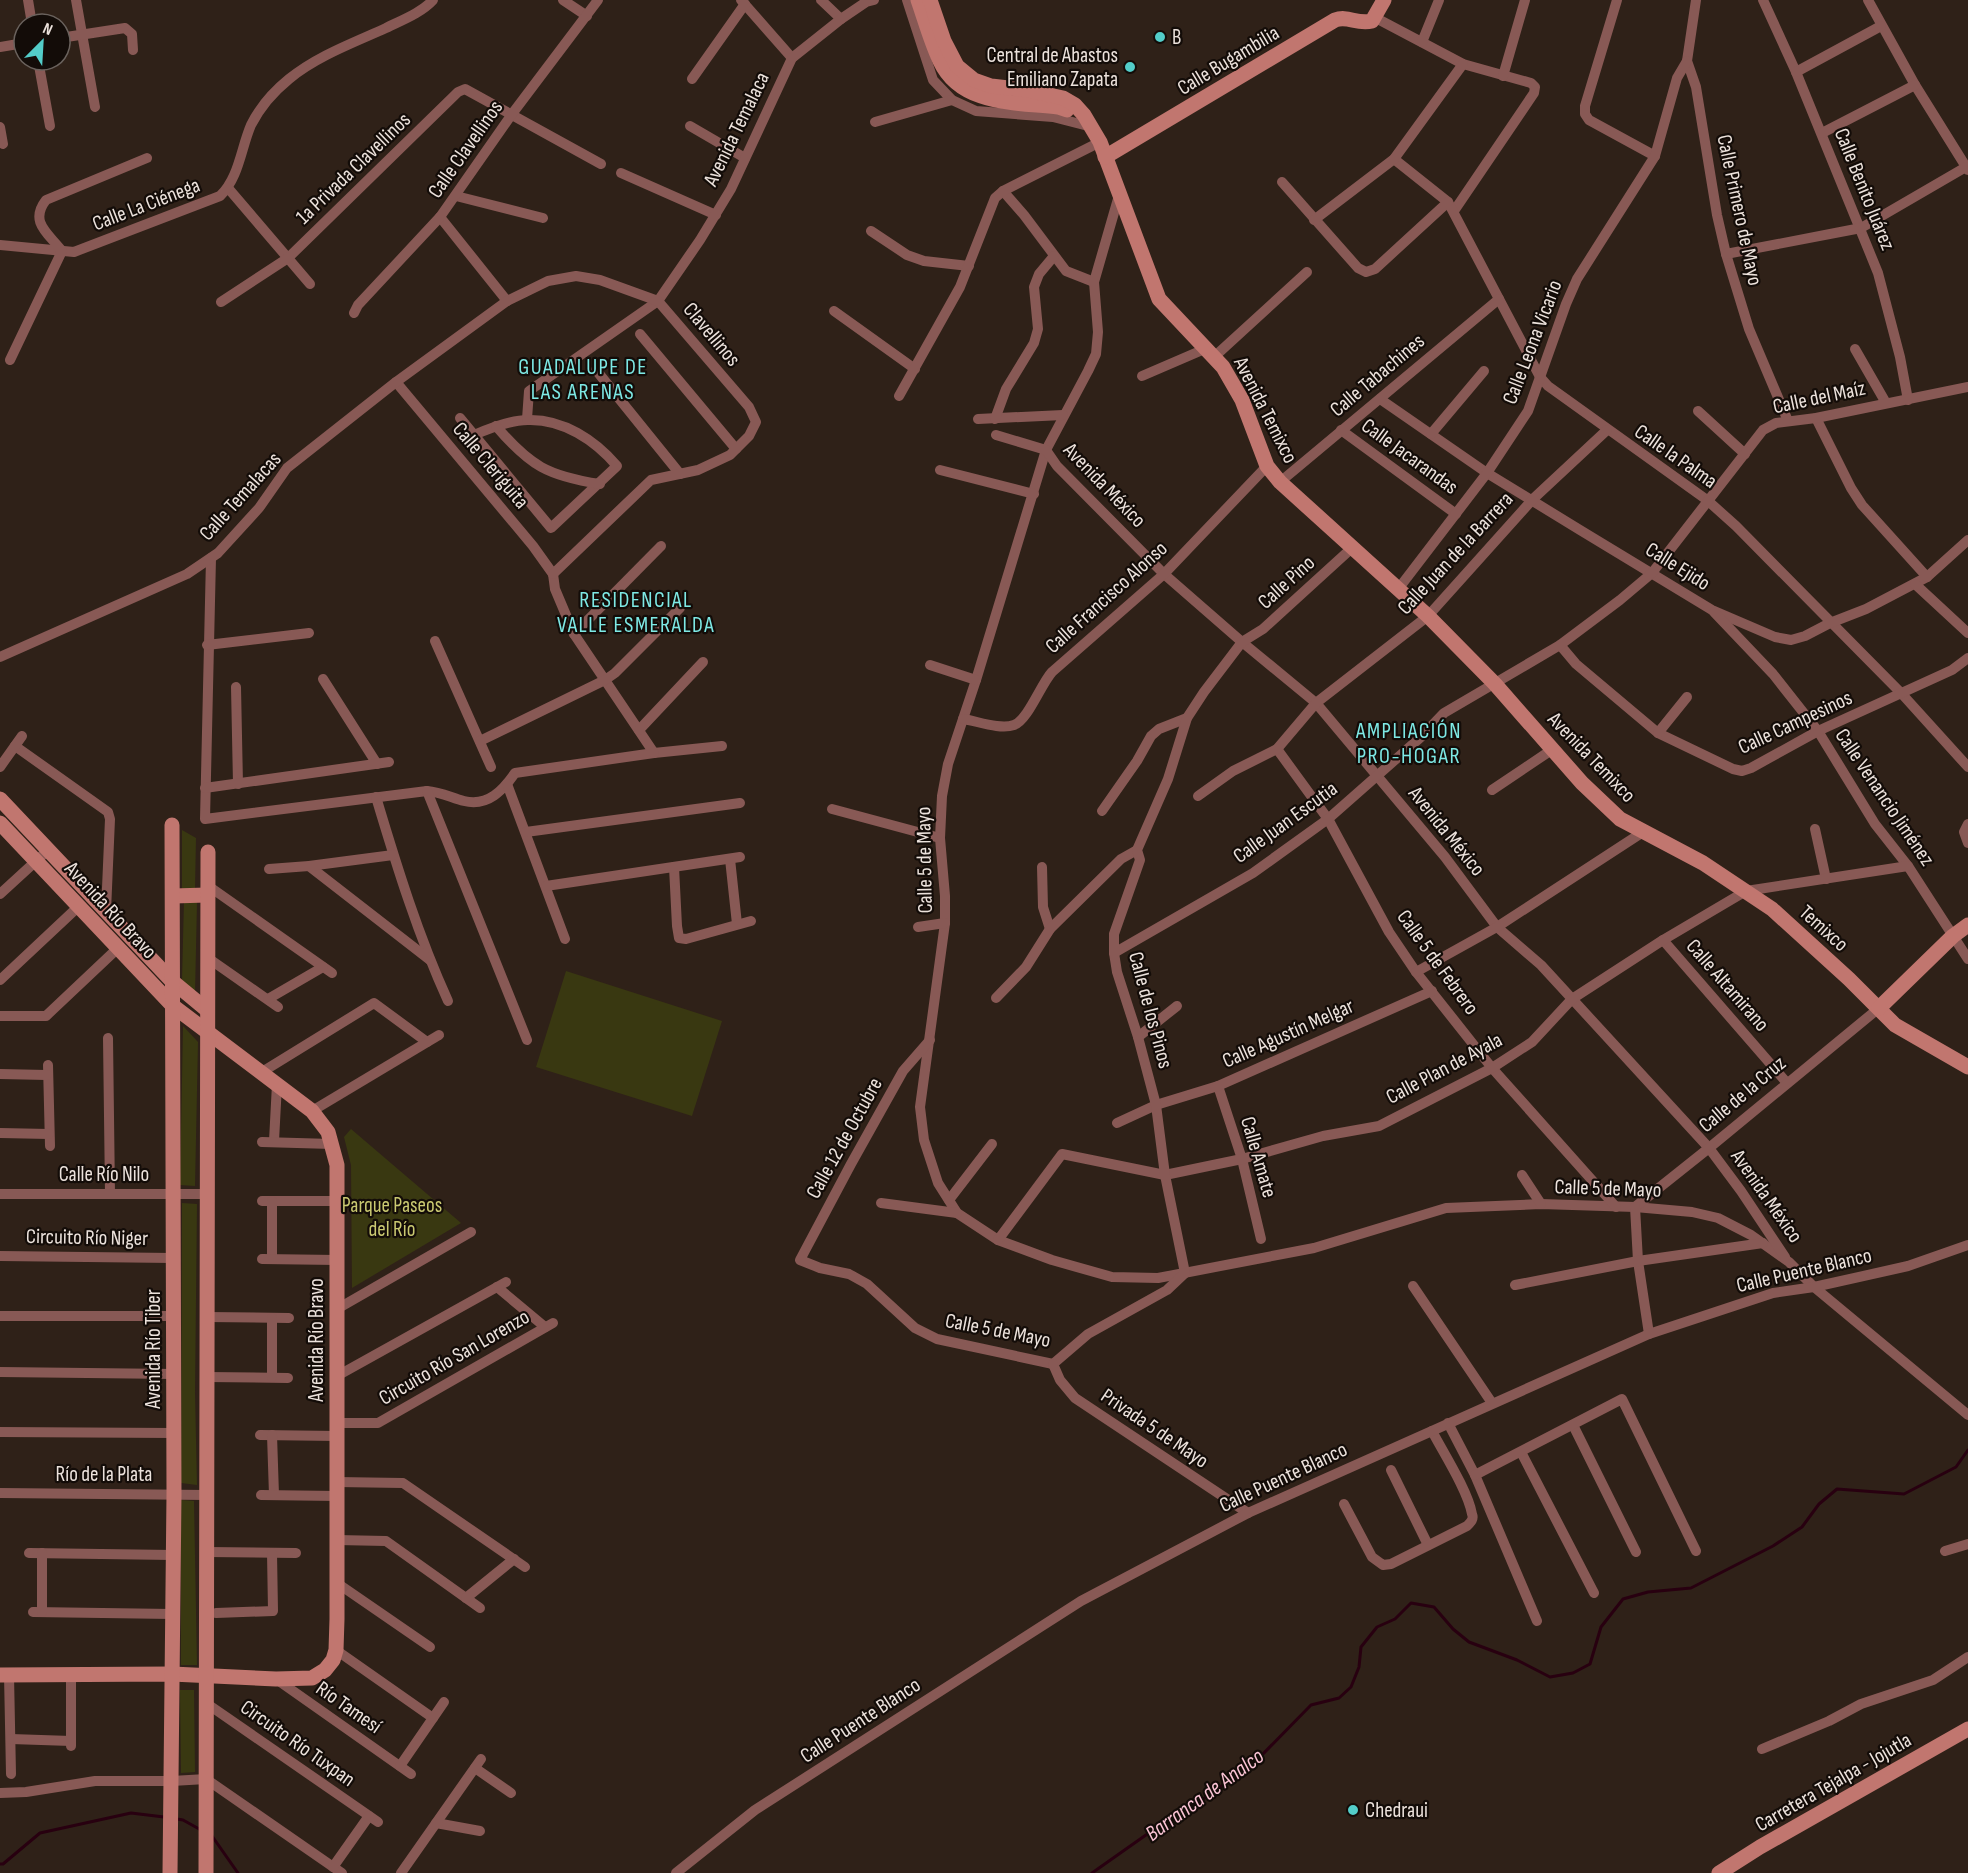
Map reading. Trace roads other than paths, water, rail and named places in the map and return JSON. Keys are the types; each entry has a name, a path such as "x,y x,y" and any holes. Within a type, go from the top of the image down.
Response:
{"street":[{"path":"76,0 94,107"},
{"name":"Calle La Ciénega","path":"0,245 74,252 220,196 228,188 258,111 289,79 312,63 402,21 428,6 433,0"},
{"path":"563,0 587,16"},
{"name":"Calle Clavellinos","path":"354,312 440,217 598,0"},
{"path":"821,0 841,19"},
{"name":"Avenida Temalaca","path":"658,301 731,189 792,58 841,19 866,2 874,0"},
{"path":"907,0 933,80 952,99 976,111 1088,121"},
{"path":"918,0 940,61 948,76 962,88 989,100 1058,107 1088,121"},
{"path":"930,0 944,41 957,66 974,80 991,86 1027,90 1063,98 1075,105 1088,121"},
{"path":"1282,182 1358,268 1366,272 1375,269 1451,207 1534,93 1535,87 1531,83 1463,64 1374,17 1383,0"},
{"path":"1422,42 1439,0"},
{"path":"1503,76 1525,0"},
{"path":"1617,0 1585,106 1585,114 1589,120 1655,156"},
{"name":"Calle Primero de Mayo","path":"1696,0 1687,61 1696,87 1717,215 1749,330 1788,421"},
{"name":"Calle Benito Juárez","path":"1762,0 1822,133 1878,273 1900,357 1908,400"},
{"path":"1726,254 1861,228 1967,169 1881,27 1868,0"},
{"path":"692,79 743,2 792,58"},
{"name":"Calle Bugambilia","path":"1105,157 1335,20 1339,18 1362,23 1372,21 1374,17"},
{"path":"1796,72 1881,27"},
{"path":"72,36 125,28 132,34 133,50"},
{"name":"Calle Leona Vicario","path":"1399,588 1487,473 1528,411 1577,279 1655,156 1677,78 1687,61"},
{"path":"1314,220 1394,159 1463,64"},
{"path":"40,72 50,126"},
{"path":"1822,133 1915,85"},
{"name":"1a Privada Clavellinos","path":"221,302 288,258 458,92 465,89 513,114"},
{"path":"875,123 952,99"},
{"path":"513,114 601,164"},
{"name":"Avenida Temixco","path":"1088,121 1100,142 1120,192 1159,299 1223,367 1242,400 1267,466 1280,482 1428,616 1495,684 1603,803 1620,819 1643,832"},
{"path":"690,126 745,158"},
{"path":"0,127 3,144"},
{"path":"899,396 960,287 995,198 1100,142"},
{"path":"10,360 62,251 39,222 39,209 46,200 147,158"},
{"name":"Calle la Palma","path":"1394,159 1451,207 1540,377 1548,386 1707,500 1736,526 1902,694 1968,766"},
{"path":"621,173 716,214"},
{"path":"228,188 310,284"},
{"path":"1003,192 1024,215 1066,271 1094,282"},
{"name":"Calle 5 de Mayo","path":"1120,192 1094,282 1098,332 1096,354 1046,450 948,764 942,796 940,838 945,923 920,1107 924,1140 938,1183 957,1213 998,1240 1052,1260 1112,1277 1158,1278 1314,1248 1446,1208 1541,1204 1635,1207 1692,1212 1718,1218 1751,1235 1789,1262 1814,1287 1968,1414"},
{"path":"456,196 543,218"},
{"path":"440,217 507,301"},
{"path":"871,231 907,255 924,261 969,266"},
{"path":"994,418 1006,389 1034,344 1038,329 1034,287 1039,274 1054,256"},
{"path":"1142,376 1210,353 1307,272"},
{"name":"Clavellinos","path":"396,382 507,301 548,281 576,276 600,280 658,301 749,407 756,422 749,436 730,455 698,470 651,480 553,574"},
{"name":"Calle Tabachines","path":"1280,482 1499,298"},
{"path":"527,419 529,391 658,301"},
{"path":"834,311 915,369"},
{"path":"640,334 736,449"},
{"path":"1855,349 1886,403"},
{"path":"596,370 680,474"},
{"path":"1431,434 1485,371"},
{"name":"Calle Temalacas","path":"0,657 187,574 211,558 259,508 287,468 396,382"},
{"name":"Calle Cleriguita","path":"396,382 533,546 553,574"},
{"name":"Calle del Maíz","path":"1495,684 1560,645 1652,573 1763,430 1776,423 1816,418 1968,387"},
{"name":"Calle Ejido","path":"1380,399 1487,473 1712,610 1775,637 1791,640 1805,636 1866,609 1927,577 1968,540"},
{"path":"1698,411 1744,454"},
{"path":"978,419 1063,415"},
{"path":"460,418 474,435 551,528 617,466 588,439 560,424 527,419 496,426 474,435"},
{"path":"1816,418 1862,505 1927,577"},
{"path":"496,426 517,451 535,465 569,479 600,484"},
{"name":"Calle Jacarandas","path":"1341,430 1456,514"},
{"name":"Calle Juan de la Barrera","path":"1277,749 1316,703 1428,616 1533,500 1607,430"},
{"path":"996,435 1046,450"},
{"name":"Avenida México","path":"1046,450 1057,466 1164,574 1316,703 1445,857 1497,927 1541,964 1709,1148 1789,1262"},
{"name":"Calle Francisco Alonso","path":"963,719 1002,726 1015,725 1024,718 1052,672 1164,574 1267,466"},
{"path":"940,470 1034,494"},
{"path":"574,634 661,546"},
{"name":"Calle Pino","path":"1242,642 1263,629 1353,547"},
{"path":"211,558 207,645 205,819 427,791 441,792 467,802 491,799 515,773 654,753 722,746"},
{"path":"553,574 555,589 574,634 654,753"},
{"path":"1915,584 1968,633"},
{"path":"480,741 605,680 681,608"},
{"name":"Calle Venancio Jiménez","path":"1712,610 1773,674 1818,731 1875,824 1908,866 1968,959"},
{"path":"207,645 309,633"},
{"path":"435,641 491,766"},
{"name":"Calle de los Pinos","path":"1185,1273 1165,1175 1156,1105 1138,1037 1117,972 1114,934 1140,860 1137,850 1168,779 1187,718 1242,642"},
{"name":"Calle Campesinos","path":"1560,645 1576,664 1658,733 1733,769 1742,771 1818,731 1952,670 1968,658"},
{"path":"639,730 703,662"},
{"path":"930,665 976,680"},
{"path":"323,679 376,764"},
{"name":"Calle Juan Escutia","path":"1114,953 1253,873 1328,819 1421,737 1444,713 1495,684"},
{"path":"236,687 238,784"},
{"path":"1658,733 1687,697"},
{"path":"1102,811 1137,761 1151,736 1159,729 1187,718"},
{"path":"0,767 22,736"},
{"path":"15,746 108,812 110,819 106,911"},
{"path":"1198,796 1233,771 1277,749"},
{"name":"Calle 5 de Febrero","path":"1277,749 1328,819 1389,932 1416,972 1492,1068 1616,1208"},
{"path":"1492,790 1553,749"},
{"path":"205,788 388,762"},
{"path":"507,784 565,939"},
{"path":"427,791 527,1040"},
{"path":"376,797 393,855 430,960 448,1001"},
{"name":"Avenida Río Bravo","path":"0,799 79,906 173,1006 312,1111 328,1132 337,1165 336,1650"},
{"path":"526,832 740,803"},
{"path":"831,809 940,838"},
{"name":"Avenida Río Bravo","path":"0,823 42,855 106,911 172,981 207,1011"},
{"path":"1968,824 1964,832 1968,843"},
{"name":"Avenida Río Tiber","path":"170,1873 174,1494 172,825"},
{"path":"1815,829 1826,879"},
{"path":"1416,972 1497,927 1643,832"},
{"name":"Temixco","path":"1643,832 1703,863 1772,909 1895,1025 1968,1066"},
{"path":"996,998 1026,967 1050,929 1121,859 1137,850"},
{"path":"206,1873 208,852"},
{"path":"0,894 42,855"},
{"path":"269,869 393,855"},
{"path":"546,886 735,858 737,924"},
{"path":"309,866 430,960"},
{"name":"Calle Plan de Ayala","path":"998,1240 1062,1154 1165,1175 1379,1126 1492,1068 1532,1042 1572,999 1663,940 1746,891 1908,866"},
{"path":"674,867 679,938 686,939 751,921"},
{"path":"1042,867 1043,907 1050,929"},
{"path":"173,896 207,890 327,970 268,999"},
{"path":"0,980 79,906"},
{"path":"918,927 945,923"},
{"name":"Calle de la Cruz","path":"1635,1207 1879,1008 1953,936 1968,925"},
{"name":"Calle Altamirano","path":"1663,940 1787,1083"},
{"path":"0,1016 46,1016 118,948"},
{"path":"208,958 278,1007"},
{"name":"Calle Agustín Melgar","path":"1117,1123 1156,1105 1218,1086 1432,991"},
{"path":"262,1072 374,1004 427,1041"},
{"path":"1138,1037 1177,1006"},
{"path":"312,1111 439,1035"},
{"path":"108,1038 110,1194"},
{"name":"Calle 12 de Octubre","path":"800,1260 903,1071 930,1040"},
{"path":"0,1074 48,1070 50,1146"},
{"path":"274,1141 277,1083"},
{"name":"Calle Amate","path":"1218,1086 1242,1159 1261,1239"},
{"path":"0,1133 49,1134"},
{"path":"262,1142 332,1144"},
{"path":"949,1200 992,1144"},
{"path":"1522,1175 1541,1204"},
{"name":"Calle Río Nilo","path":"0,1194 207,1194"},
{"path":"337,1201 267,1201 267,1258 337,1260"},
{"path":"881,1203 957,1213"},
{"path":"1635,1207 1638,1261 1649,1334"},
{"path":"337,1309 471,1232"},
{"path":"1515,1285 1638,1261 1763,1243"},
{"name":"Calle Puente Blanco","path":"676,1873 755,1810 1081,1601 1248,1513 1649,1334 1773,1293 1814,1287 1908,1266 1968,1245"},
{"name":"Circuito Río Niger","path":"0,1256 173,1258"},
{"name":"Calle 5 de Mayo","path":"800,1260 820,1268 849,1274 867,1284 915,1328 937,1340 1053,1364 1088,1334 1167,1290 1185,1273"},
{"name":"Circuito Río San Lorenzo","path":"260,1435 337,1430 378,1424 549,1325 502,1284 337,1376"},
{"path":"1413,1286 1492,1403"},
{"path":"0,1316 174,1316"},
{"path":"207,1317 289,1318"},
{"path":"272,1318 272,1377"},
{"name":"Privada 5 de Mayo","path":"1053,1364 1060,1380 1075,1398 1248,1513"},
{"path":"0,1372 174,1374"},
{"path":"207,1377 288,1378"},
{"path":"1475,1474 1622,1399 1696,1551"},
{"path":"1448,1423 1475,1474 1537,1621"},
{"path":"1573,1425 1636,1552"},
{"path":"1344,1504 1372,1557 1383,1565 1390,1564 1467,1526 1473,1517 1459,1482 1432,1431"},
{"path":"0,1432 174,1433"},
{"path":"272,1435 273,1496"},
{"path":"1521,1452 1594,1593"},
{"path":"1391,1470 1428,1545"},
{"path":"261,1495 273,1496 404,1483 525,1567"},
{"name":"Río de la Plata","path":"0,1493 207,1496"},
{"path":"337,1540 386,1541 480,1608"},
{"path":"1945,1551 1968,1544"},
{"path":"207,1552 296,1553"},
{"path":"29,1553 173,1556"},
{"path":"42,1553 37,1612 172,1614"},
{"path":"216,1613 273,1611 272,1553"},
{"path":"466,1598 514,1559"},
{"path":"337,1583 430,1647"},
{"path":"11,1774 5,1675 171,1674 276,1679 312,1678 325,1671 336,1650"},
{"name":"Río Tamesí","path":"336,1650 433,1718"},
{"path":"1762,1749 1829,1721 1861,1704 1933,1680 1968,1657"},
{"path":"10,1739 71,1744 71,1675"},
{"name":"Río Tamesí","path":"276,1679 411,1774"},
{"path":"400,1766 444,1702"},
{"name":"Circuito Río Tuxpan","path":"206,1703 374,1819 338,1870"},
{"name":"Carretera Tejalpa - Jojutla","path":"1719,1873 1760,1847 1968,1729"},
{"path":"401,1873 478,1763 511,1793"},
{"path":"0,1793 26,1792 95,1781 172,1787 206,1779 338,1870"},
{"path":"436,1823 480,1831"}],"waterway":[{"name":"Barranca de Analco","path":"1092,1873 1153,1830 1211,1794 1258,1759 1311,1705 1339,1698 1351,1687 1359,1667 1361,1647 1377,1627 1395,1619 1411,1603 1434,1607 1453,1629 1469,1642 1517,1660 1550,1677 1573,1673 1590,1664 1601,1627 1623,1599 1648,1592 1691,1588 1773,1546 1802,1527 1819,1504 1837,1489 1904,1494 1956,1467 1968,1450"},
{"name":"Barranca de Analco","path":"0,1864 3,1864 40,1833 131,1813 164,1817"},
{"name":"Barranca de Analco","path":"177,1819 201,1830"},
{"name":"Barranca de Analco","path":"212,1836 238,1873"}],"place":[{"name":"B","path":"1160,37"},
{"name":"Central de Abastos Emiliano Zapata","path":"1130,67"},
{"name":"Chedraui","path":"1353,1810"}],"district":[{"name":"GUADALUPE DE LAS ARENAS","path":"583,378"},
{"name":"RESIDENCIAL VALLE ESMERALDA","path":"636,612"},
{"name":"AMPLIACIÓN PRO-HOGAR","path":"1409,742"}],"park label":[{"name":"Parque Paseos del Río","path":"392,1217"}]}
